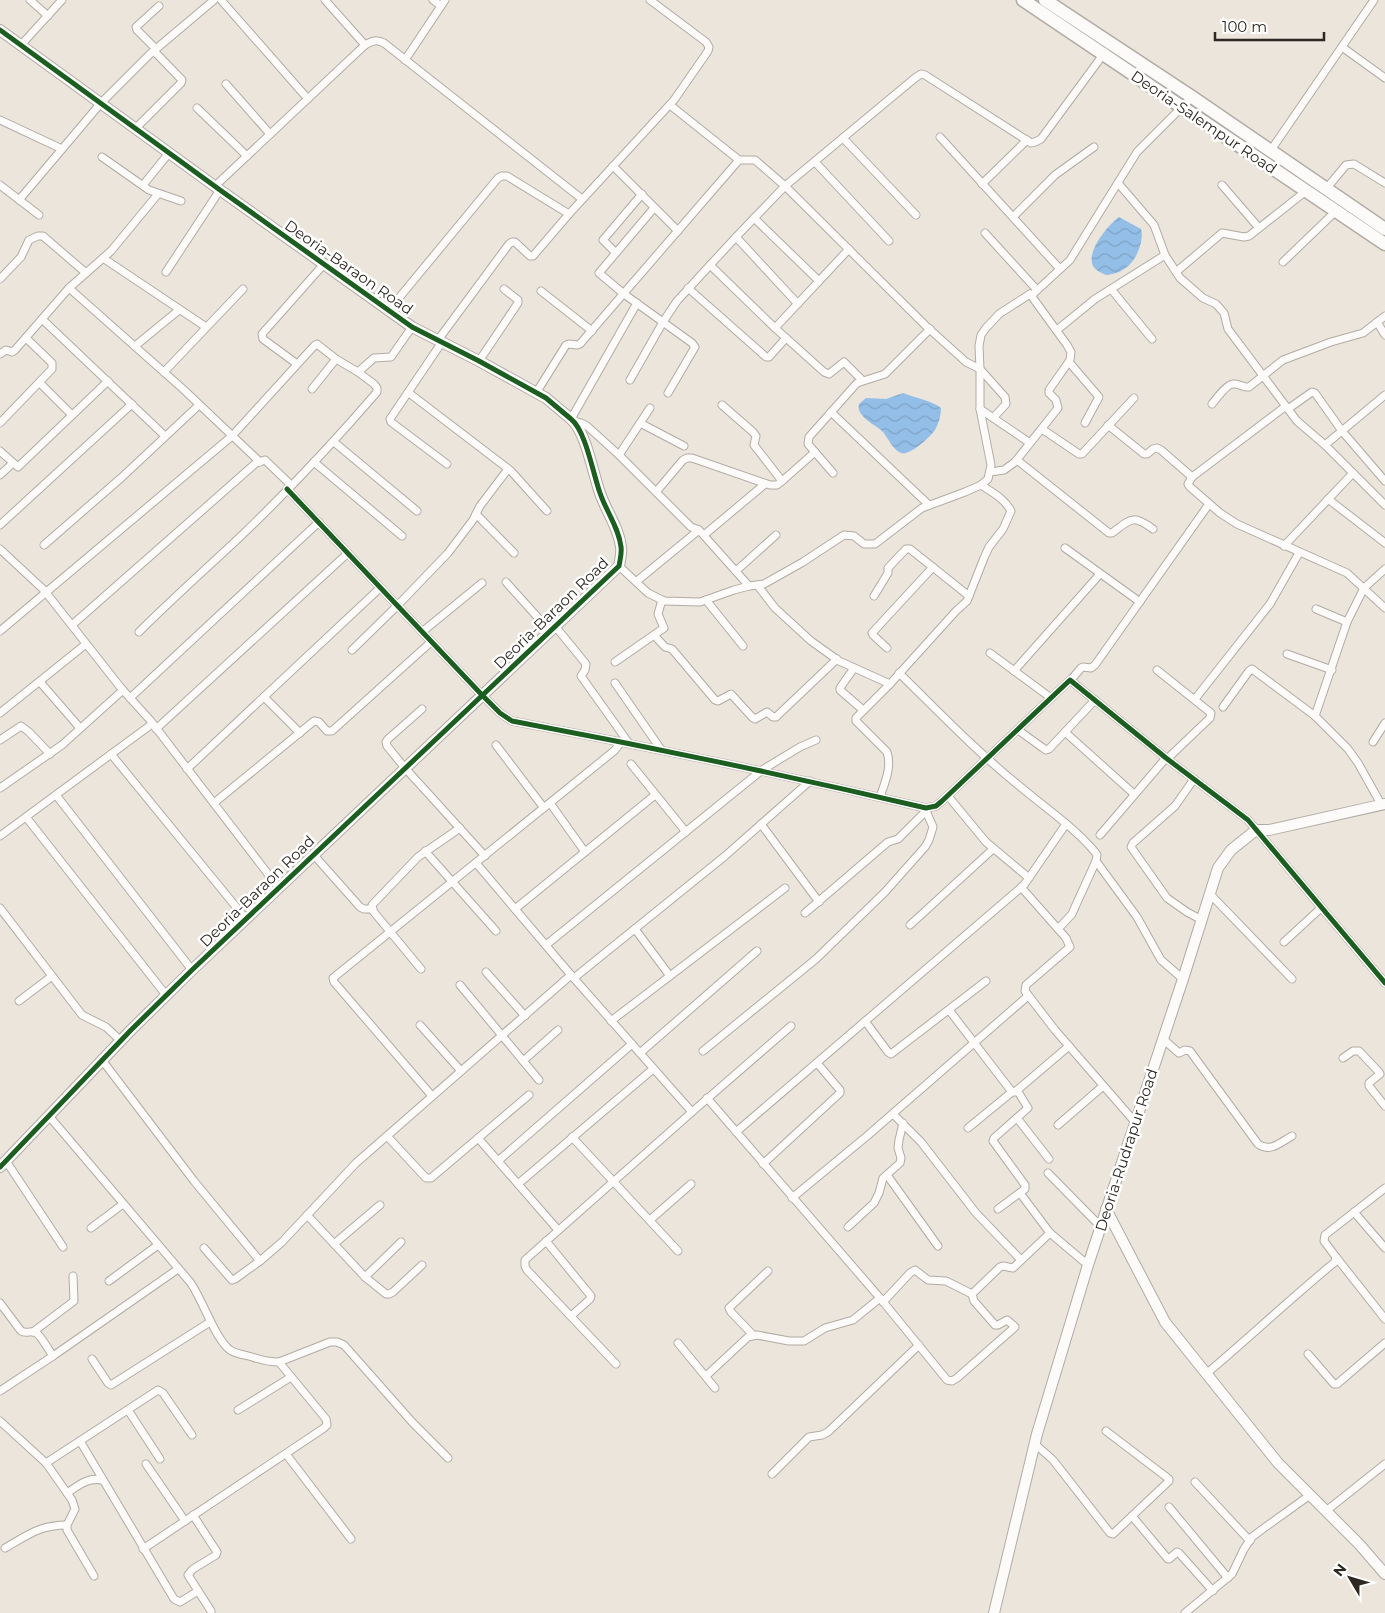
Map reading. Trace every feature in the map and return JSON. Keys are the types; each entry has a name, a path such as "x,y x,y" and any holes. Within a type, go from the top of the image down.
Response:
{"highway":[{"name":"Deoria-Salempur Road","path":"1023,0 1192,96 1385,228"},
{"name":"Deoria-Salempur Road","path":"1045,0 1182,107 1385,244"}],"street":[{"path":"30,0 48,16"},
{"path":"21,45 62,0"},
{"path":"19,200 102,103 155,50 214,0"},
{"path":"221,0 308,99"},
{"path":"325,0 365,45"},
{"path":"405,60 443,3 433,0"},
{"path":"447,464 391,422 392,415 409,393 440,341 509,244 515,242 530,256 533,256 582,199 670,104 708,51 709,47 706,42 650,0"},
{"path":"1271,150 1374,0"},
{"path":"136,128 182,80 181,76 155,50 136,27 159,6"},
{"name":"Deoria-Baraon Road","path":"0,30 412,327 546,398 573,420 582,436 600,495 617,533 621,547 619,566 166,995 3,1164"},
{"path":"166,272 217,188 247,156 365,45 378,40 582,199"},
{"path":"1342,47 1385,78"},
{"path":"630,380 663,322 688,288 736,237 785,186 915,78 921,74 925,75 1027,140 1036,142 1041,139 1108,49"},
{"path":"226,84 270,134"},
{"path":"619,566 648,593 662,600 700,602 749,586 764,584 803,562 844,535 854,536 864,544 875,544 922,508 980,485 988,479 991,465 980,409 979,346 981,335 999,314 1033,292 1070,260 1137,152 1192,96"},
{"path":"670,104 739,160 755,160 785,186 930,329 966,362 980,369 1005,397 1006,404 994,418"},
{"path":"197,108 247,156"},
{"path":"0,120 62,149"},
{"path":"940,137 1060,269"},
{"path":"843,138 916,215"},
{"path":"982,184 1027,140"},
{"path":"1013,217 1055,175 1094,147"},
{"path":"143,185 169,152"},
{"path":"102,157 158,194 181,201"},
{"path":"536,393 566,346 569,344 580,344 739,160"},
{"path":"815,162 889,241"},
{"path":"1326,189 1346,165 1350,163 1385,183"},
{"path":"614,166 678,231"},
{"path":"389,310 498,178 507,176 569,214"},
{"path":"1118,183 1154,225 1165,255 1176,272 1189,287 1203,298 1213,302 1224,313 1228,329 1298,421 1385,505"},
{"path":"0,185 39,215"},
{"path":"1222,185 1259,228"},
{"path":"1176,272 1222,234 1249,236 1306,191"},
{"path":"0,354 6,350 12,352 15,350 69,288 111,251 158,194"},
{"path":"615,252 603,240 642,194"},
{"path":"654,208 599,273 695,347 668,393"},
{"path":"1283,262 1336,211"},
{"path":"754,218 819,281"},
{"path":"985,233 1033,292 1071,352 1069,362 1049,393 1056,400 1058,408 1017,460 1004,470 990,472"},
{"path":"0,279 21,257 29,240 38,236 43,236 86,272"},
{"path":"736,237 798,304"},
{"path":"775,328 849,249"},
{"path":"1057,330 1095,299 1165,255"},
{"path":"103,258 206,327"},
{"path":"297,364 263,339 262,334 324,264"},
{"path":"710,265 826,374 829,374 844,362 862,380"},
{"path":"69,288 164,372 260,462"},
{"path":"164,372 243,288"},
{"path":"688,288 766,357 786,338"},
{"path":"478,361 518,303 518,300 504,289"},
{"path":"1111,289 1152,339"},
{"path":"541,291 592,331"},
{"path":"637,303 573,420 587,426 619,454 691,526 701,533 749,586"},
{"path":"135,346 179,310"},
{"path":"1212,404 1229,385 1236,384 1245,388 1249,387 1284,360 1331,342 1363,333 1385,316"},
{"path":"42,318 165,436"},
{"path":"1377,322 1385,335"},
{"path":"358,372 374,358 391,357 412,327"},
{"path":"833,472 808,444 809,437 857,382 885,374 930,329"},
{"path":"0,423 52,369 52,363 26,338"},
{"path":"0,631 232,436 317,344 374,384 378,388 377,392 334,442 242,536 139,632"},
{"path":"312,389 336,359"},
{"path":"1069,362 1099,396 1085,423"},
{"path":"0,451 18,467 108,381"},
{"path":"40,383 72,415"},
{"path":"1385,481 1342,431 1315,393 1312,392 1287,407 1192,477 1188,484 1229,520 1347,573 1385,608"},
{"path":"409,393 508,469 547,511"},
{"path":"1325,445 1385,397"},
{"path":"1042,429 1079,454 1082,454 1134,398"},
{"path":"0,525 132,404"},
{"path":"44,546 121,478 199,405"},
{"path":"722,406 753,432 756,436 754,445 782,481"},
{"path":"619,454 650,408"},
{"path":"980,409 1030,443"},
{"path":"831,412 929,505"},
{"path":"640,423 684,446"},
{"path":"1108,425 1144,454 1157,448 1161,450 1192,477"},
{"path":"334,442 417,511"},
{"path":"656,492 683,460 687,458 692,458 770,486 777,485 815,452"},
{"path":"72,625 256,463 265,460 348,554 431,642 500,713 512,720 660,748 810,780 928,809"},
{"path":"1017,460 1109,533 1112,533 1130,520 1136,519 1152,528"},
{"path":"314,462 402,536"},
{"path":"0,476 13,463"},
{"path":"352,650 448,553 508,469"},
{"path":"1284,546 1353,473"},
{"path":"637,581 766,484"},
{"path":"880,797 889,768 888,752 856,721 857,716 890,684 967,601 986,552 1003,529 1011,511 1004,501 980,485"},
{"path":"1328,499 1385,543"},
{"path":"805,913 888,842 898,839 928,809 936,806 948,796 1070,681 1081,668 1091,668 1095,665 1209,504"},
{"path":"476,514 514,553"},
{"path":"130,698 319,522"},
{"path":"736,571 776,535"},
{"path":"1065,548 1140,602"},
{"path":"0,549 46,593 154,726 278,887"},
{"path":"874,596 888,573 888,568 904,550 910,549 969,596"},
{"path":"1195,699 1270,604 1299,553"},
{"path":"0,836 111,754 154,726 348,554"},
{"path":"887,648 872,633 933,567"},
{"path":"1315,716 1347,622 1364,588 1385,569"},
{"path":"1014,671 1100,574"},
{"path":"506,582 586,664 586,670 581,676 625,742"},
{"path":"422,632 482,583"},
{"path":"758,586 775,608 811,641 836,659 890,684"},
{"path":"187,769 380,588"},
{"path":"614,662 664,628 658,614 662,600"},
{"path":"706,600 743,646"},
{"path":"1316,609 1347,622"},
{"path":"654,635 663,645 672,649 715,700 718,701 731,694 755,719 767,712 776,717 836,659"},
{"path":"214,803 316,720 327,730 332,731 431,642"},
{"path":"0,713 86,644"},
{"path":"990,653 1051,698"},
{"path":"1287,654 1332,670"},
{"path":"854,668 840,690 863,710"},
{"path":"1223,707 1252,669 1315,716 1348,749 1383,804 1269,830 1256,830"},
{"path":"1100,835 1166,758 1211,715 1208,709 1158,670"},
{"path":"899,673 988,759 1094,850 1097,855 1096,861 1072,914 1058,929"},
{"path":"1070,681 1194,780 1248,820 1385,982"},
{"path":"40,682 80,728"},
{"path":"615,684 660,748"},
{"path":"0,788 50,754 123,690"},
{"path":"264,697 300,733"},
{"path":"1018,730 1046,750 1049,749 1095,700"},
{"path":"422,709 386,742 387,746 485,856"},
{"path":"1373,742 1385,723"},
{"path":"0,740 21,726 50,754"},
{"path":"1065,732 1134,794"},
{"path":"546,945 762,770 800,746 816,740"},
{"path":"432,1096 334,982 333,978 625,742"},
{"path":"496,745 544,808"},
{"path":"111,754 246,919"},
{"path":"631,764 686,832"},
{"path":"204,1248 232,1280 260,1261 282,1242 356,1163 432,1096 572,977 725,856 810,780"},
{"path":"1194,780 1175,806 1133,843 1131,847 1167,898 1202,920"},
{"path":"56,795 192,970"},
{"path":"515,909 655,795"},
{"path":"948,796 986,842 1029,878"},
{"path":"550,803 585,852"},
{"path":"703,1051 816,958 886,892 929,840 933,827 928,809"},
{"path":"26,817 166,995"},
{"path":"761,824 819,902"},
{"path":"736,1132 1021,887 1066,824"},
{"path":"372,909 372,905 413,862 425,851 460,828"},
{"name":"Deoria-Rudrapur Road","path":"994,1613 1035,1444 1088,1265 1184,978 1218,868 1231,850 1256,830"},
{"path":"910,925 994,849"},
{"path":"425,851 496,931"},
{"path":"313,854 360,907 372,909"},
{"path":"1096,861 1137,917 1157,954 1165,964 1184,978"},
{"path":"476,863 572,977 692,1112"},
{"path":"1021,887 1066,938 1070,947 1026,985 1025,991 1069,1046 1135,1122"},
{"path":"612,1021 785,888"},
{"path":"1210,894 1292,978"},
{"path":"0,908 82,1015 106,1028 121,1040"},
{"path":"1284,942 1321,908"},
{"path":"372,909 421,969"},
{"path":"0,923 7,918"},
{"path":"635,929 670,976"},
{"path":"640,1054 757,951"},
{"path":"486,972 525,1016"},
{"path":"20,1001 52,976"},
{"path":"865,1021 891,1054 986,981"},
{"path":"460,985 539,1080"},
{"path":"792,1198 893,1114 1028,996"},
{"path":"949,1010 974,1044 1028,1108 994,1138 994,1141 1025,1185 1025,1189 998,1209"},
{"path":"420,1025 461,1071"},
{"path":"616,1364 525,1266 525,1260 791,1026"},
{"path":"523,1061 558,1030"},
{"path":"1163,1039 1179,1053 1185,1050 1190,1051 1258,1144 1267,1148 1274,1147 1292,1136"},
{"path":"498,1161 632,1044"},
{"path":"968,1128 1069,1046"},
{"path":"1343,1058 1353,1051 1359,1051 1379,1072 1380,1074 1369,1083 1369,1086 1385,1106"},
{"path":"102,1060 194,1181 260,1261"},
{"path":"763,1164 840,1093 840,1090 817,1063"},
{"path":"518,1184 653,1069"},
{"path":"1058,1125 1103,1086"},
{"path":"388,1136 428,1179 529,1095"},
{"path":"706,1376 752,1335 788,1341 804,1341 825,1328 853,1320 882,1300 915,1270 928,1280 946,1281 972,1294 974,1302 992,1323 998,1326 1004,1321 1009,1321 1015,1327 952,1381 947,1380 882,1300 707,1098"},
{"path":"893,1114 921,1142 968,1204 1021,1260"},
{"path":"49,1116 197,1292 210,1322 224,1344 232,1351 266,1361 279,1362 325,1344 337,1342 344,1346 413,1423 448,1458"},
{"path":"1017,1118 1049,1158"},
{"path":"848,1227 874,1203 882,1180 900,1163 898,1140 903,1124"},
{"path":"572,1137 678,1251"},
{"path":"478,1138 558,1230"},
{"path":"3,1164 63,1247"},
{"path":"1048,1173 1101,1227"},
{"path":"887,1175 938,1246"},
{"path":"650,1220 691,1184"},
{"path":"1385,1188 1325,1235 1324,1241 1385,1319"},
{"path":"1020,1193 1050,1233 1088,1265"},
{"path":"91,1228 123,1204"},
{"path":"334,1244 380,1205"},
{"path":"1106,1209 1165,1322 1278,1463 1359,1544 1385,1574"},
{"path":"1354,1212 1385,1248"},
{"path":"307,1215 365,1277 386,1294 389,1294 422,1265"},
{"path":"972,1294 1000,1267 1012,1268 1050,1233"},
{"path":"546,1241 591,1296 570,1316"},
{"path":"365,1277 401,1242"},
{"path":"109,1281 158,1245"},
{"path":"1206,1374 1335,1262 1336,1257"},
{"path":"0,1391 178,1269"},
{"path":"752,1335 729,1308 768,1271"},
{"path":"0,1302 21,1331 25,1333 33,1332 74,1301 73,1276"},
{"path":"92,1359 111,1385 210,1322"},
{"path":"33,1332 38,1335 53,1356"},
{"path":"678,1343 715,1388"},
{"path":"1308,1354 1334,1384 1337,1384 1385,1343"},
{"path":"772,1474 809,1437 828,1432 919,1345"},
{"path":"143,1549 324,1428 327,1422 279,1362"},
{"path":"238,1410 291,1377"},
{"path":"46,1463 160,1390 192,1435"},
{"path":"128,1410 160,1459"},
{"path":"1,1423 46,1463 74,1503 75,1509 66,1525 67,1530 94,1576"},
{"path":"1035,1444 1053,1460 1110,1533 1113,1534 1169,1482 1169,1479 1106,1431"},
{"path":"80,1441 174,1599 177,1601 184,1600 198,1591"},
{"path":"286,1454 350,1539"},
{"path":"146,1464 185,1521"},
{"path":"1326,1512 1385,1464"},
{"path":"67,1493 88,1480 95,1478 102,1480"},
{"path":"1195,1482 1250,1541"},
{"path":"1186,1613 1232,1574 1250,1541 1264,1528 1310,1495"},
{"path":"1169,1506 1228,1578"},
{"path":"193,1516 217,1552 216,1555 190,1571 189,1578 211,1611"},
{"path":"1132,1516 1168,1559 1177,1552 1179,1553 1213,1591"},
{"path":"5,1548 40,1529 52,1525 66,1525"}],"water":[{"path":"1119,217 1141,229 1140,247 1129,266 1120,272 1106,275 1097,271 1093,266 1093,253 1104,232"},
{"path":"903,393 929,401 941,408 938,425 929,437 909,452 901,453 891,444 883,432 860,413 859,404 866,398 886,399"}],"cycle path":[{"path":"0,30 412,327 546,398 571,419 581,433 585,443 600,493 618,533 621,552 619,566 192,970 131,1030 0,1167"},
{"path":"287,489 482,695 500,713 512,721 720,762 926,808 936,806 942,801 1070,680 1166,758 1248,820 1385,983"}]}
